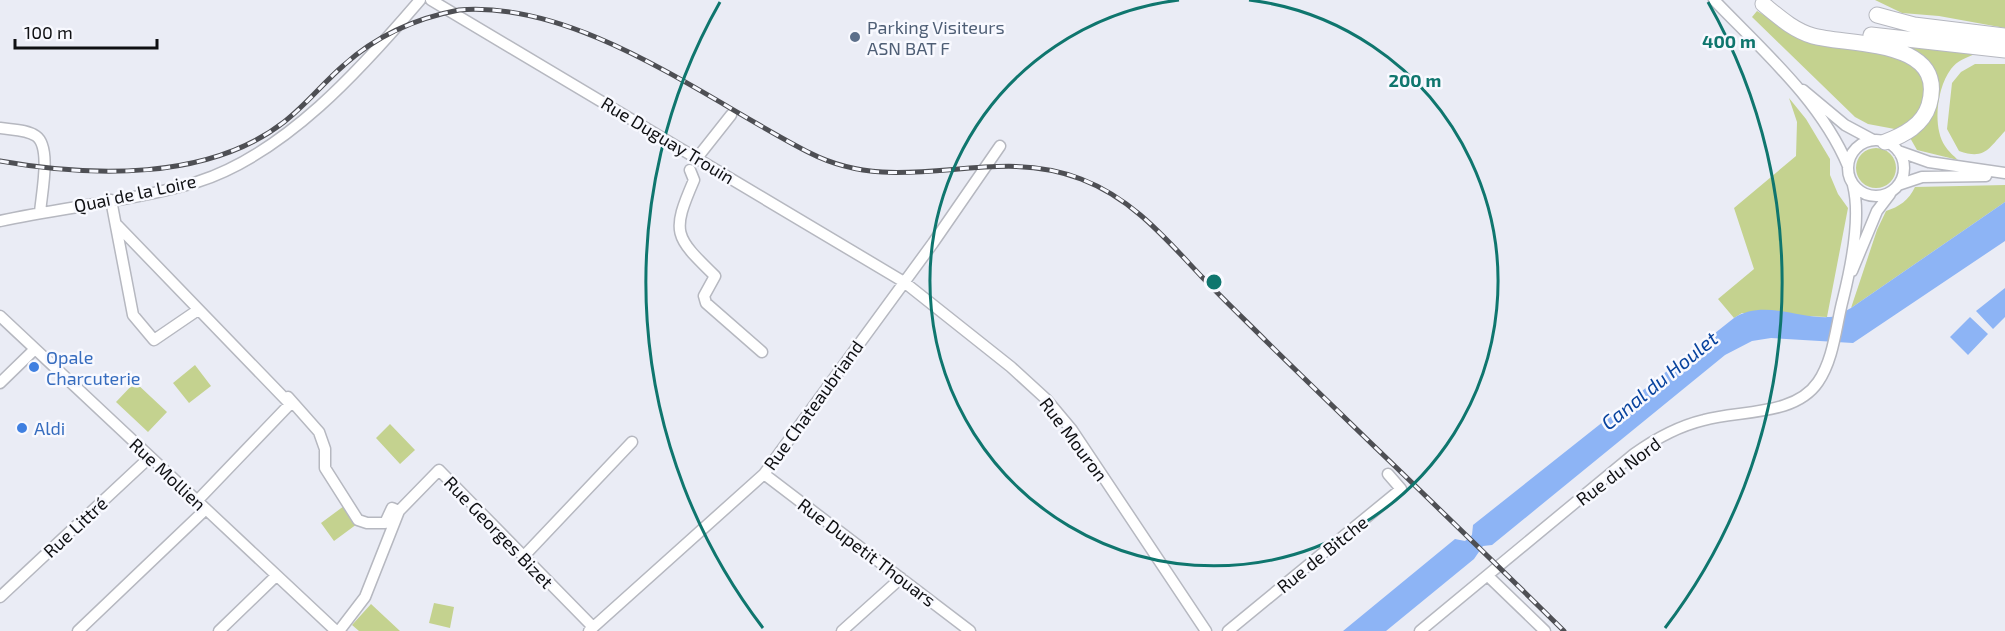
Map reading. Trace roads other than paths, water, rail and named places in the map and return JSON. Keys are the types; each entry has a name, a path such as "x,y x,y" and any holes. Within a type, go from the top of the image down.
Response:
{"highway":[{"path":"1886,144 1911,130 1927,110 1930,85 1918,62 1907,54 1883,46 1823,38 1804,32 1763,4 1788,19 1819,29 2005,50"},
{"path":"1877,15 1914,25 2005,36"}],"street":[{"name":"Quai de la Loire","path":"0,221 199,181 237,165 268,148 325,100 420,0"},
{"name":"Rue Duguay Trouin","path":"431,0 904,282"},
{"path":"1714,0 1787,76 1845,125 1929,162 2005,174"},
{"path":"1787,76 1820,119 1848,166 1853,185 1871,196 1926,177 2005,174"},
{"path":"698,158 731,115"},
{"path":"0,128 26,132 40,140 45,155 40,213"},
{"path":"1848,166 1855,149 1886,144"},
{"path":"1886,144 1904,168 1895,189"},
{"name":"Rue Chateaubriand","path":"591,629 764,474 1000,146"},
{"path":"690,170 694,180 679,215 679,223 687,249 715,276 704,296 706,303 762,352"},
{"name":"Rue du Nord","path":"1420,631 1647,446 1674,431 1702,420 1795,401 1816,385 1829,355 1846,285 1856,215 1853,185"},
{"name":"Rue du Nord","path":"1846,285 1875,214 1895,189"},
{"path":"111,200 133,315 154,340 198,310"},
{"path":"117,225 287,401"},
{"name":"Rue Mouron","path":"904,282 1011,367 1057,411 1206,631"},
{"name":"Rue Mollien","path":"0,316 334,630"},
{"path":"0,383 35,349"},
{"path":"78,631 202,505 287,401 287,395 319,432 326,449 325,468 358,520 367,523 385,523 392,508 399,511"},
{"path":"523,557 632,442"},
{"name":"Rue Littré","path":"0,597 150,457"},
{"name":"Rue Georges Bizet","path":"334,630 365,597 399,511 439,471 591,629"},
{"name":"Rue Dupetit Thouars","path":"764,474 970,631"},
{"name":"Rue de Bitche","path":"1228,631 1401,489 1388,474"},
{"path":"219,631 276,576"},
{"path":"1488,576 1545,631"},
{"path":"842,631 902,578"}],"water":[{"name":"Canal du Houlet","path":"2005,202 2005,241 1853,343 1771,338 1752,341 1725,355 1492,545 1483,546 1474,559 1386,631 1343,631 1455,539 1465,541 1472,535 1473,525 1734,318 1757,310 1818,317 1838,315"},
{"path":"2005,288 2005,317 1993,329 1976,311"},
{"path":"1970,317 1988,334 1968,355 1950,337"}],"railway":[{"path":"0,161 72,170 147,170 220,155 254,141 284,122 344,65 383,37 413,23 459,10 504,11 550,21 596,37 686,82 810,153 845,166 878,172 1012,166 1046,169 1081,179 1117,197 1161,234 1267,342 1564,631"}],"place":[{"name":"Parking Visiteurs ASN BAT F","path":"855,37"},
{"name":"Opale Charcuterie","path":"34,367"},
{"name":"Aldi","path":"22,428"}]}
